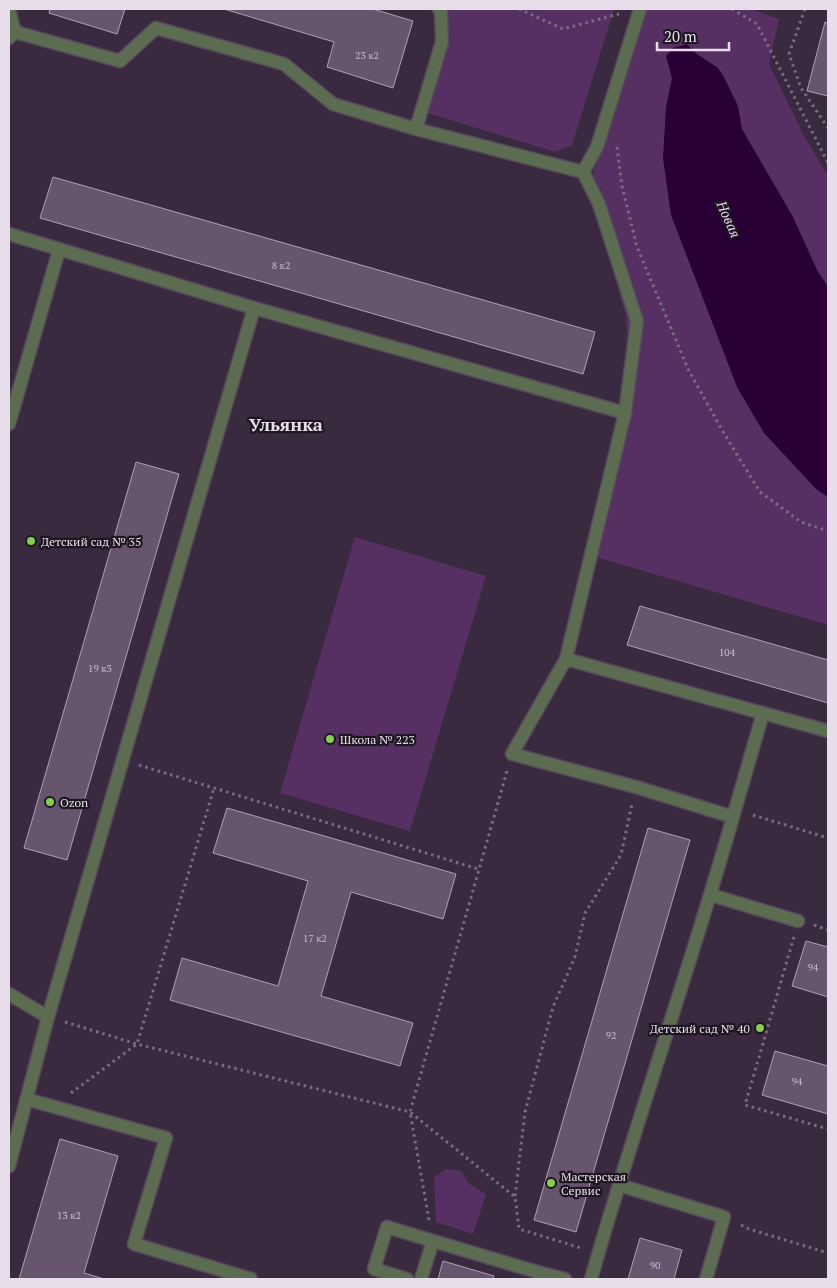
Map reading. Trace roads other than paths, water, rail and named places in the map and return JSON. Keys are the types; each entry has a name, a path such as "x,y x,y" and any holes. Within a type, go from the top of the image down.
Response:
{"lane":[{"path":"416,128 442,42 441,12 439,9"},
{"path":"583,172 597,147 640,9"},
{"path":"9,10 12,35 120,61 156,28 284,64 333,104 583,172 599,204 637,321 624,413 566,659 512,754 636,787 733,816"},
{"path":"9,234 254,308 624,413"},
{"path":"9,424 59,250"},
{"path":"9,1166 48,1016 254,308"},
{"path":"566,659 828,731"},
{"path":"591,1279 711,895 763,713"},
{"path":"711,895 798,921"},
{"path":"9,994 48,1016"},
{"path":"26,1099 166,1138 134,1244 252,1279"},
{"path":"619,1185 724,1217 706,1279"},
{"path":"407,1279 374,1269 387,1227 540,1276 565,1279"},
{"path":"421,1279 433,1241"}],"water":[{"name":"Новая","path":"687,44 697,54 718,68 724,77 738,106 742,129 793,217 818,272 828,286 828,497 816,489 764,433 737,387 671,215 663,158 666,107 672,78 666,56 673,48"}],"place":[{"name":"Детский сад № 35","path":"31,541"},
{"name":"Школа № 223","path":"330,739"},
{"name":"Ozon","path":"50,802"},
{"name":"Детский сад № 40","path":"760,1028"},
{"name":"Мастерская Сервис","path":"551,1183"}],"district":[{"name":"Ульянка","path":"286,424"}]}
